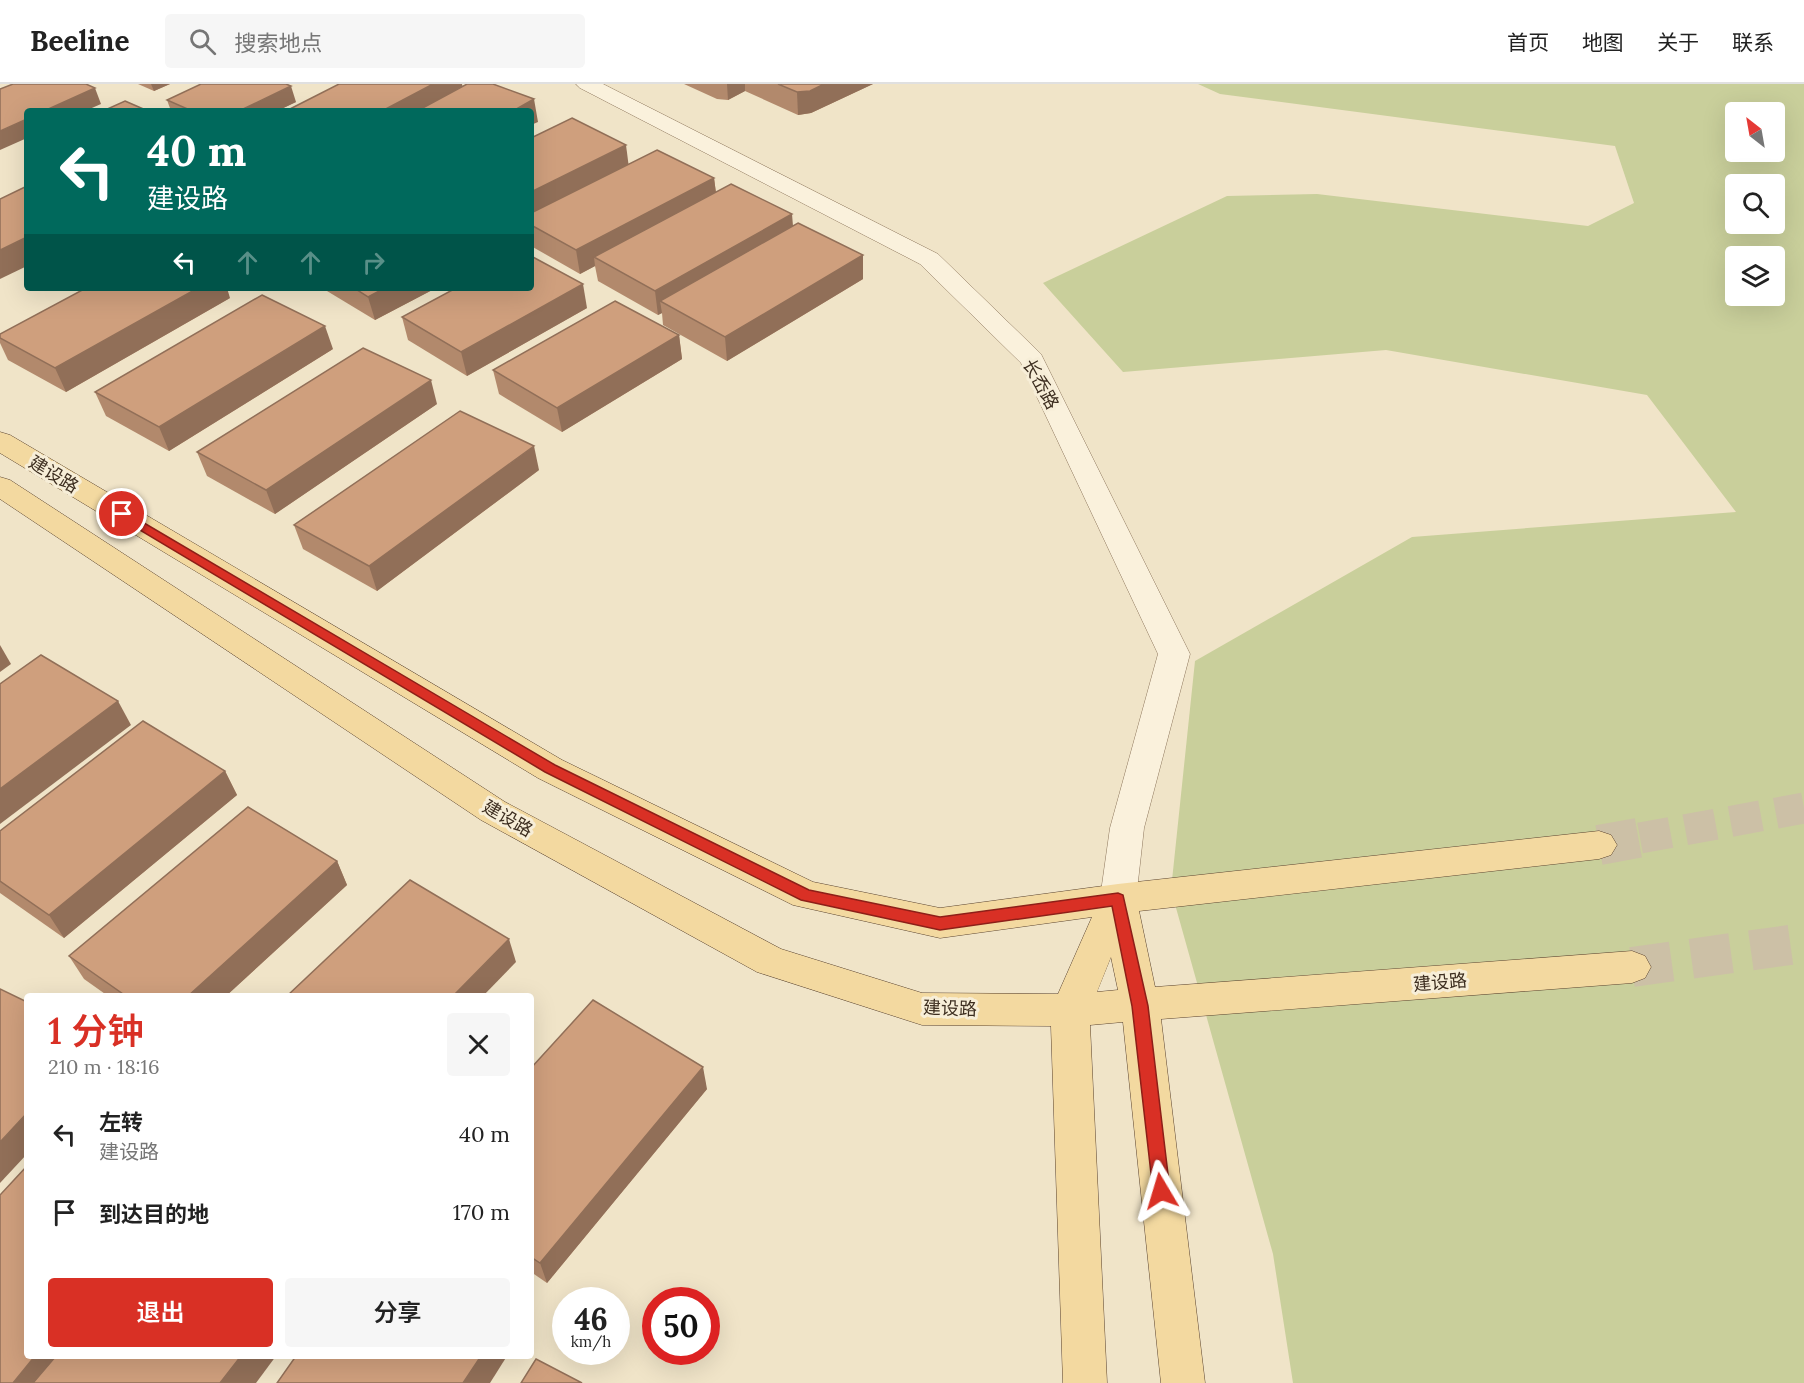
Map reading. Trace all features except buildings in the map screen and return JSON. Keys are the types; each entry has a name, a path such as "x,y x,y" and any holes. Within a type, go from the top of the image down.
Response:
{"main road":[{"name":"建设路","path":"0,441 550,769 806,896 940,923 1118,899 1599,845"},
{"name":"建设路","path":"0,486 493,811 770,961 922,1009 1070,1010 1140,1006 1632,967"},
{"path":"1118,899 1140,1006 1183,1383"},
{"path":"1085,1383 1070,1010 1118,899"}],"street":[{"name":"长岙路","path":"587,84 929,259 1032,360 1174,654 1127,828 1118,899"}],"green space":[{"path":"1198,84 1804,84 1804,1383 1293,1383 1273,1254 1171,890 1195,661 1412,537 1736,512 1647,395 1386,350 1123,372 1043,283 1227,196 1317,194 1588,226 1634,203 1615,146 1220,94"}],"tunnel":[{"path":"1640,838 1804,808"},
{"path":"1599,845 1649,836"},
{"path":"1632,967 1804,943"}],"route":[{"path":"122,514 550,769 806,896 940,923 1118,899 1140,1006 1161,1191"}]}
